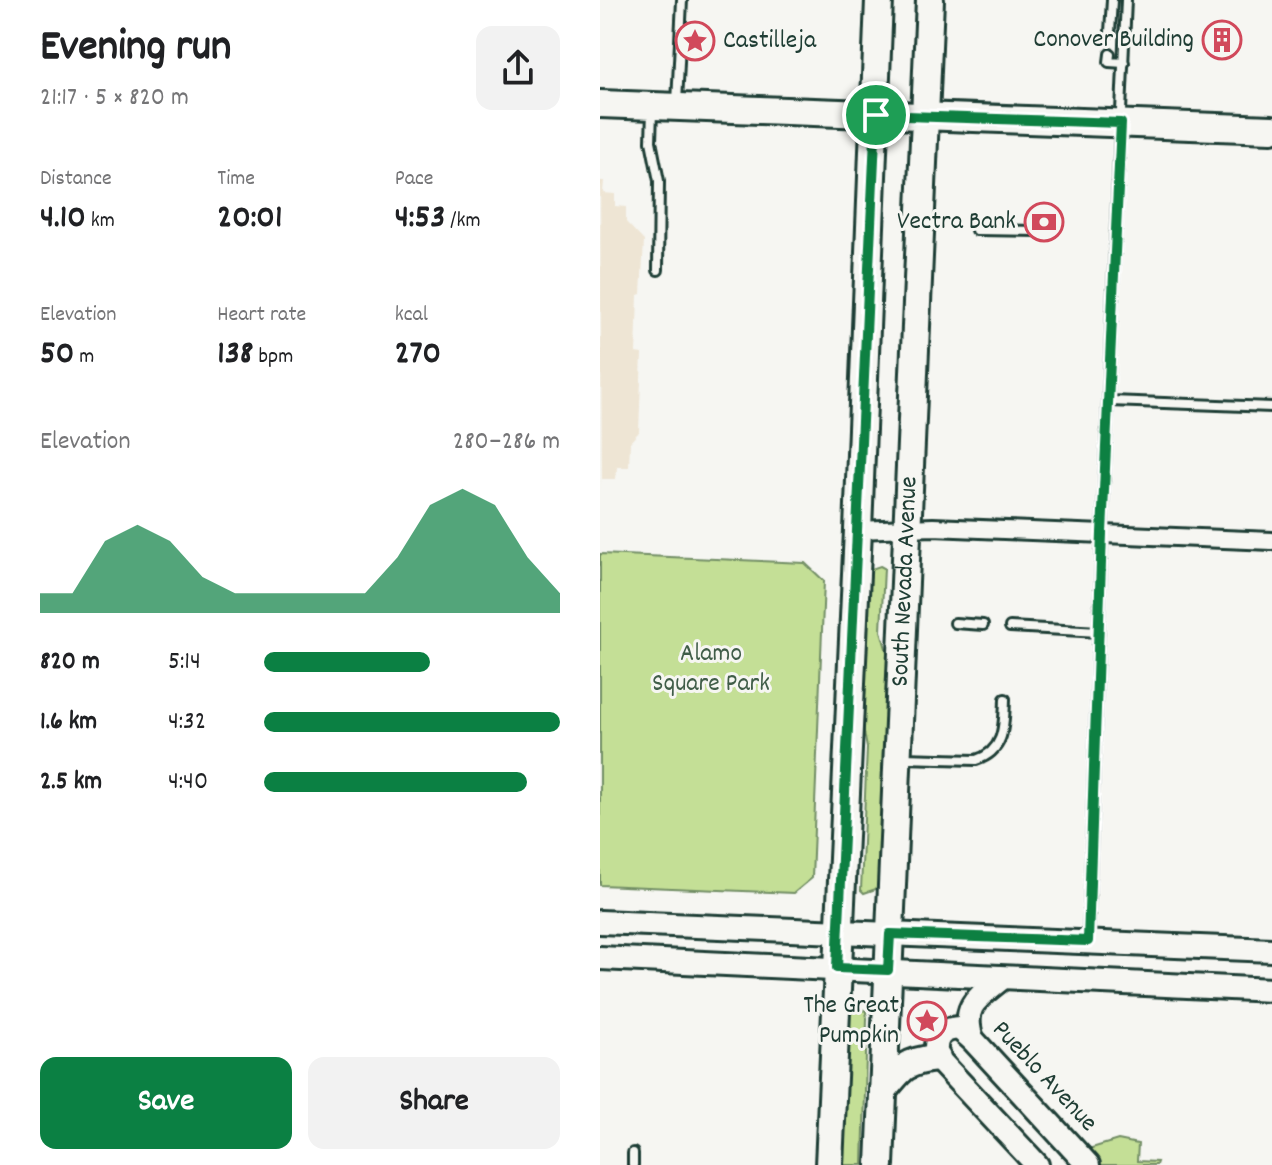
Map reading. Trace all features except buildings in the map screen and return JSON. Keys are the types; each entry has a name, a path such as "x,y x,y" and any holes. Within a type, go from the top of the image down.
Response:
{"main road":[{"name":"South Nevada Avenue","path":"829,1165 879,0"},
{"name":"South Nevada Avenue","path":"880,1165 930,0"},
{"path":"600,104 1272,129"},
{"path":"883,1091 902,1067 920,1059 937,1058"}],"street":[{"path":"858,530 907,526 1272,541"},
{"path":"600,922 1272,950"},
{"path":"600,958 1272,990"},
{"path":"972,1039 966,1023 970,1007 1002,978"},
{"name":"Pueblo Avenue","path":"937,1058 940,1034 947,1029 959,1028 1088,1165"},
{"path":"937,1058 1037,1165"}],"lane":[{"path":"658,270 659,181 651,141 665,107 682,0"},
{"path":"1110,32 1112,0"},
{"path":"1088,941 1102,533 1126,0"},
{"path":"1110,54 1109,62 1124,63"},
{"path":"976,230 1039,231"},
{"path":"1110,401 1272,407"},
{"path":"955,623 983,625"},
{"path":"1010,627 1099,632"},
{"path":"897,758 976,760 985,757 993,751 1003,733 1005,699"},
{"path":"633,1153 633,1165"}],"shaded area":[{"path":"600,181 604,181 603,193 615,194 615,206 626,207 626,222 644,241 636,353 642,354 639,432 630,442 629,467 617,467 616,479 602,479 602,491"}],"green space":[{"name":"Alamo Square Park","path":"600,554 805,563 824,581 812,878 794,893 600,885"},
{"path":"880,566 884,568 881,631 889,659 879,883 876,889 864,893 861,890 867,748 861,716 867,573"},
{"path":"859,1008 866,1011 867,1018 863,1165 838,1165 844,1018"},
{"path":"1118,1140 1138,1144 1137,1161 1157,1162 1156,1165 1098,1165 1085,1150"}],"place":[{"name":"Conover Building","path":"1222,40"},
{"name":"Castilleja","path":"695,41"},
{"name":"Vectra Bank","path":"1044,222"},
{"name":"The Great Pumpkin","path":"927,1021"}],"route":[{"path":"876,115 1121,123 1102,533 1088,941 890,934 888,970 837,968 876,115"}]}
